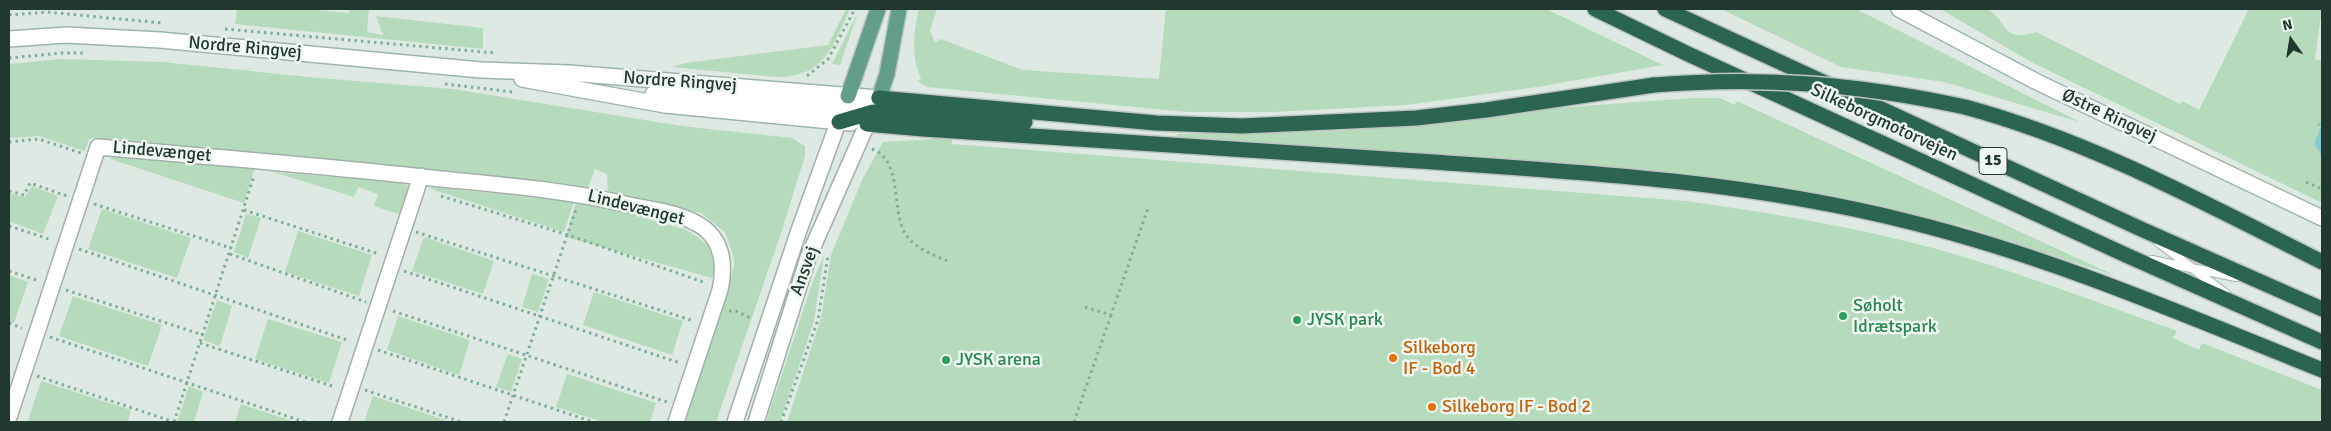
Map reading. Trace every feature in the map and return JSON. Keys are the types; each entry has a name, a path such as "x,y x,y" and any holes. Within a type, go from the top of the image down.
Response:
{"highway":[{"name":"Silkeborgmotorvejen","path":"1595,9 1688,54 2128,256 2322,342"},
{"name":"Silkeborgmotorvejen","path":"1665,9 2140,229 2322,310"},
{"path":"839,122 873,111 1004,121 1252,126 1407,118 1486,110 1654,85 1721,80 1819,83 1891,92 1964,108 2039,130 2108,157 2322,262"},
{"path":"873,111 923,129 1584,172 1653,178 1770,193 1909,221 2035,258 2322,370"}],"main road":[{"path":"846,101 878,9"},
{"path":"873,111 887,74 899,9"}],"street":[{"name":"Østre Ringvej","path":"1899,9 2036,82 2322,218"},
{"name":"Nordre Ringvej","path":"9,39 66,35 160,40 481,70 569,73 846,101"},
{"name":"Nordre Ringvej","path":"481,70 564,88 665,105 839,122"},
{"path":"564,88 846,101 873,111"},
{"name":"Ansvej","path":"735,422 799,230 846,101"},
{"name":"Ansvej","path":"756,422 808,258 873,111"},
{"name":"Lindevænget","path":"9,417 98,147 259,161 418,182 580,194 686,218 704,228 716,240 722,255 724,269 721,288 711,320 676,422"},
{"path":"340,422 418,182"}],"lane":[{"path":"2140,229 2247,309"},
{"path":"2128,256 2257,281"}],"path":[{"path":"804,77 814,72 828,60 855,9"},
{"path":"9,15 46,12 164,23"},
{"path":"222,28 500,54"},
{"path":"9,58 61,53 87,53"},
{"path":"441,83 518,92"},
{"path":"869,156 873,111"},
{"path":"9,142 39,139 86,154 98,147"},
{"path":"871,149 881,153 887,161 894,180 899,217 906,236 927,253 948,262"},
{"path":"24,372 174,422 259,161"},
{"path":"418,182 721,288"},
{"path":"2306,182 2322,189"},
{"path":"9,191 24,195 30,183 232,248"},
{"path":"504,422 568,235 580,194"},
{"path":"1074,422 1148,208"},
{"path":"244,210 540,316 695,368"},
{"path":"9,226 593,422"},
{"path":"403,228 553,275 711,320 736,311 758,321"},
{"path":"781,422 818,320 828,251"},
{"path":"230,254 378,306 682,407"},
{"path":"9,271 203,335"},
{"path":"1085,306 1111,315"},
{"path":"9,323 305,422"},
{"path":"200,343 462,422"}],"green space":[{"path":"237,9 305,9 348,13 351,9 369,9 367,32 383,35 376,16 483,28 483,49 235,24"},
{"path":"846,9 850,9 832,47 816,66 805,72 792,76 776,77 672,67 685,63 828,45"},
{"path":"919,9 937,9 930,31 935,42 941,39 1023,70 1159,79 1166,9 1546,9 1663,65 1537,87 1406,105 1273,112 1187,112 927,87 917,81 921,79 914,53 915,27"},
{"path":"1721,9 1856,9 2080,122 1944,82 1841,67"},
{"path":"1940,9 1987,9 2011,33 2025,35 2036,32 2180,104 2182,101 2199,110 2249,9 2322,9 2315,59 2322,61 2322,203 2033,63"},
{"path":"858,12 840,65 832,64"},
{"path":"60,59 162,62 453,89 682,126 792,138 805,146 805,156 781,233 716,422 685,422 734,267 734,258 725,232 701,213 608,195 607,174 595,169 588,188 465,174 94,138 89,139 85,151 39,136 9,138 9,64"},
{"path":"1692,98 1720,98 1735,105 1737,101 2116,276 1960,225 1850,203 1176,141 1177,134 1337,131 1414,125 1543,109"},
{"path":"952,138 952,144 1686,201 1779,215 1841,227 1903,240 1964,257 2056,287 2177,331 2173,338 2199,350 2202,343 2322,390 2322,422 787,422 821,318 831,255 863,178 883,142"},
{"path":"114,156 255,168 244,203 110,159"},
{"path":"273,172 401,183 407,185 408,189 399,214 374,206 378,194 358,187 354,197"},
{"path":"32,186 58,196 43,234 9,221 9,193 25,197"},
{"path":"428,188 574,202 564,232"},
{"path":"577,199 684,229 704,242 715,257 716,265 712,278 566,237"},
{"path":"102,209 191,238 177,278 88,249"},
{"path":"246,214 261,218 248,258 234,252"},
{"path":"298,231 372,255 359,296 285,272"},
{"path":"424,237 494,261 483,294 412,271"},
{"path":"824,255 814,321 780,422 766,422 813,281"},
{"path":"532,274 549,279 538,312 522,307"},
{"path":"9,275 28,282 14,323 9,321"},
{"path":"594,292 683,321 672,355 583,325"},
{"path":"73,296 162,325 148,366 59,336"},
{"path":"217,300 232,306 220,346 203,340"},
{"path":"398,316 470,340 459,375 387,350"},
{"path":"268,319 342,342 329,383 255,359"},
{"path":"508,354 522,359 511,392 496,387"},
{"path":"567,374 656,403 650,422 603,422 556,407"},
{"path":"41,381 131,410 128,422 28,421"},
{"path":"189,386 203,392 194,422 177,422"},
{"path":"373,396 445,420 444,422 364,422"},
{"path":"241,404 295,422 235,422"}],"water":[{"path":"2322,123 2322,156 2314,144 2321,127 2317,125"}],"place":[{"name":"Søholt Idrætspark","path":"1843,316"},
{"name":"JYSK park","path":"1297,320"},
{"name":"Silkeborg IF - Bod 4","path":"1393,358"},
{"name":"JYSK arena","path":"946,360"},
{"name":"Silkeborg IF - Bod 2","path":"1432,407"}]}
